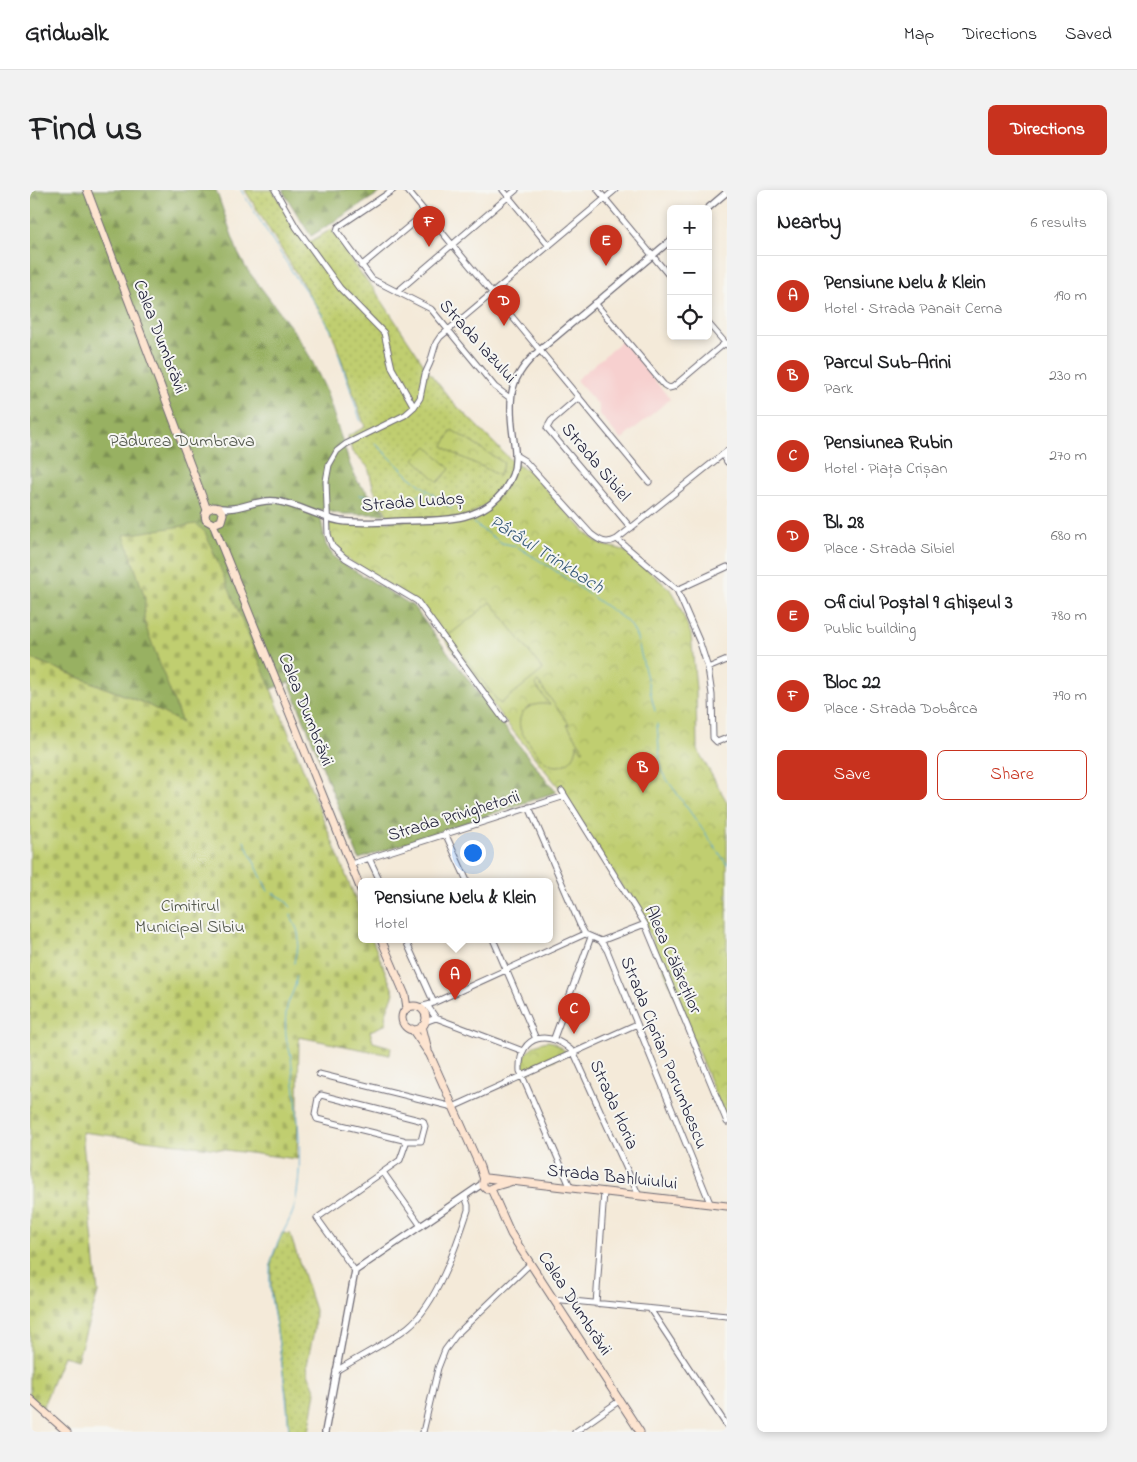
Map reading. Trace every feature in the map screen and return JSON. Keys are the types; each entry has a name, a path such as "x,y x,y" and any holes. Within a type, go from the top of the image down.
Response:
{"main road":[{"name":"Calea Dumbrăvii","path":"87,190 202,496 213,508"},
{"path":"213,508 222,512 218,521 206,520 205,515 213,508"},
{"name":"Calea Dumbrăvii","path":"218,521 221,541 358,882"},
{"path":"383,943 404,995 413,1007 430,1007 423,1024 412,1029"},
{"name":"Calea Dumbrăvii","path":"413,1007 403,1013 402,1021 407,1027 412,1029 430,1055 511,1234 640,1432"},
{"name":"Calea Dumbrăvii","path":"423,1024 430,1055"},
{"name":"Strada Bahluiului","path":"487,1184 510,1182 710,1203 727,1207"},
{"path":"30,1399 67,1432"}],"street":[{"path":"275,190 296,227 340,288 382,330 387,342 392,368 414,407"},
{"name":"Strada Iazului","path":"393,190 338,227 337,230 361,266 377,282 431,309 495,388 510,398"},
{"name":"Strada Sibiel","path":"406,190 648,482"},
{"path":"503,190 549,246"},
{"path":"397,292 516,190"},
{"path":"598,190 667,273"},
{"path":"504,720 417,601 345,558 335,550 328,534 326,474 333,456 349,442 414,407 420,398 423,380 436,343 448,329 615,190"},
{"path":"712,205 727,192"},
{"path":"361,266 425,213"},
{"name":"Strada Ludoș","path":"213,508 234,508 264,501 273,501 328,518 349,522 416,521 454,518 475,514 490,506 503,492 513,474 515,455 510,398 516,378 522,369 540,350 667,243"},
{"path":"595,303 664,385 669,388 673,387 726,344 712,327"},
{"name":"Strada Sibiel","path":"579,397 551,421 547,428 631,528"},
{"path":"515,455 525,461 590,534 604,542 617,539 725,452 727,462"},
{"name":"Strada Ludoș","path":"218,521 234,508"},
{"path":"617,539 677,590 700,643 708,668 712,695 713,738 717,742 727,738"},
{"path":"677,590 727,567"},
{"path":"708,668 727,660"},
{"name":"Strada Privighetorii","path":"351,864 529,807 563,793"},
{"name":"Aleea Călăreților","path":"563,793 645,924 727,1122"},
{"path":"529,807 585,934 601,941 645,924"},
{"path":"445,833 466,878"},
{"path":"370,858 379,878"},
{"path":"430,1007 507,969 585,934"},
{"path":"554,1038 591,936"},
{"name":"Strada Ciprian Porumbescu","path":"601,941 710,1203"},
{"path":"406,943 430,1007 436,1018 523,1051"},
{"path":"495,943 536,1039"},
{"path":"423,1024 436,1018"},
{"path":"318,1074 454,1107 637,1024"},
{"path":"572,1189 521,1077 519,1063 527,1046 542,1037 554,1038 566,1045 574,1053"},
{"name":"Strada Horia","path":"574,1053 639,1196"},
{"path":"321,1095 423,1121 426,1126 421,1141 405,1141 317,1119 314,1114 318,1098 321,1095"},
{"path":"355,1271 317,1218 402,1158 406,1144 405,1141"},
{"path":"383,1172 421,1226"},
{"path":"326,1432 355,1271 465,1196 487,1184"},
{"path":"596,1304 604,1192"},
{"path":"336,1372 408,1327 419,1315 441,1280 455,1248 468,1210 465,1196"},
{"path":"423,1432 444,1350 457,1334 530,1264"},
{"path":"552,1299 727,1316"},
{"path":"650,1308 727,1426"},
{"path":"575,1432 619,1401"}],"shaded area":[{"path":"622,341 670,399 621,440 599,413 599,406 576,380"}],"green space":[{"name":"Pădurea Dumbrava","path":"30,190 216,190 238,253 246,268 296,334 310,357 325,388 357,481 370,495 378,500 385,514 341,514 319,509 326,545 340,562 413,606 556,792 359,859 289,682 182,724 146,704 30,658"},
{"path":"245,190 273,190 304,243 332,229 356,268 374,289 429,372 451,400 515,464 499,497 467,516 391,522 374,490 368,467 352,452 348,436 365,427 331,330"},
{"path":"282,190 384,190 311,236"},
{"path":"452,430 504,463 499,476 443,446"},
{"path":"427,446 450,469 438,482 414,459"},
{"path":"515,464 528,470 589,536 602,545 628,553 672,591 691,634 696,689 697,749 727,802 727,1122 645,924 562,791 504,720 420,605 342,556 330,541 329,523 412,521 457,517 475,513 486,508 496,499 507,483"},
{"name":"Cimitirul Municipal Sibiu","path":"196,524 205,532 271,689 358,906 358,943 374,943 394,993 385,1016 387,1024 370,1031 373,1042 391,1047 390,1055 299,1037 297,1159 82,1132 98,1293 77,1360 63,1356 42,1409 30,1398 30,658 146,704 182,723 144,622 145,598 124,535"},
{"path":"491,602 543,670 500,704 448,636"},
{"path":"538,682 569,724 567,725 584,750 582,751 577,743 576,752 573,757 561,766 550,765 545,762 521,730 520,721 524,711 538,704 550,705 535,684"},
{"path":"548,1041 553,1042 568,1053 523,1075 523,1062 528,1052 536,1045"},
{"path":"282,1233 290,1234 315,1310 314,1330 307,1365 308,1373 316,1392 309,1432 289,1432 287,1399 271,1292 271,1262"}],"waterway":[{"name":"Pârâul Trinkbach","path":"241,190 332,332"},
{"name":"Pârâul Trinkbach","path":"338,352 361,422"},
{"name":"Pârâul Trinkbach","path":"375,443 410,477 452,509"},
{"path":"359,495 402,498 427,492"},
{"name":"Pârâul Trinkbach","path":"473,523 502,543 516,546 550,567 624,619 632,627 637,638 655,711"},
{"name":"Pârâul Trinkbach","path":"657,724 661,771 727,864"},
{"path":"244,841 268,891"},
{"path":"273,893 284,899 291,907"},
{"path":"291,914 299,937 294,963"},
{"path":"289,1432 284,1381 271,1297 270,1271 273,1255 293,1211 298,1186 299,1130 291,1057 285,1026 287,1009 295,986 296,976"}],"place":[{"name":"Bloc 22","path":"429,247"},
{"name":"Oficiul Poștal 9 Ghișeul 3","path":"606,266"},
{"name":"Bl. 28","path":"504,326"},
{"name":"Parcul Sub-Arini","path":"643,793"},
{"name":"Pensiune Nelu & Klein","path":"455,1000"},
{"name":"Pensiunea Rubin","path":"574,1034"}]}
